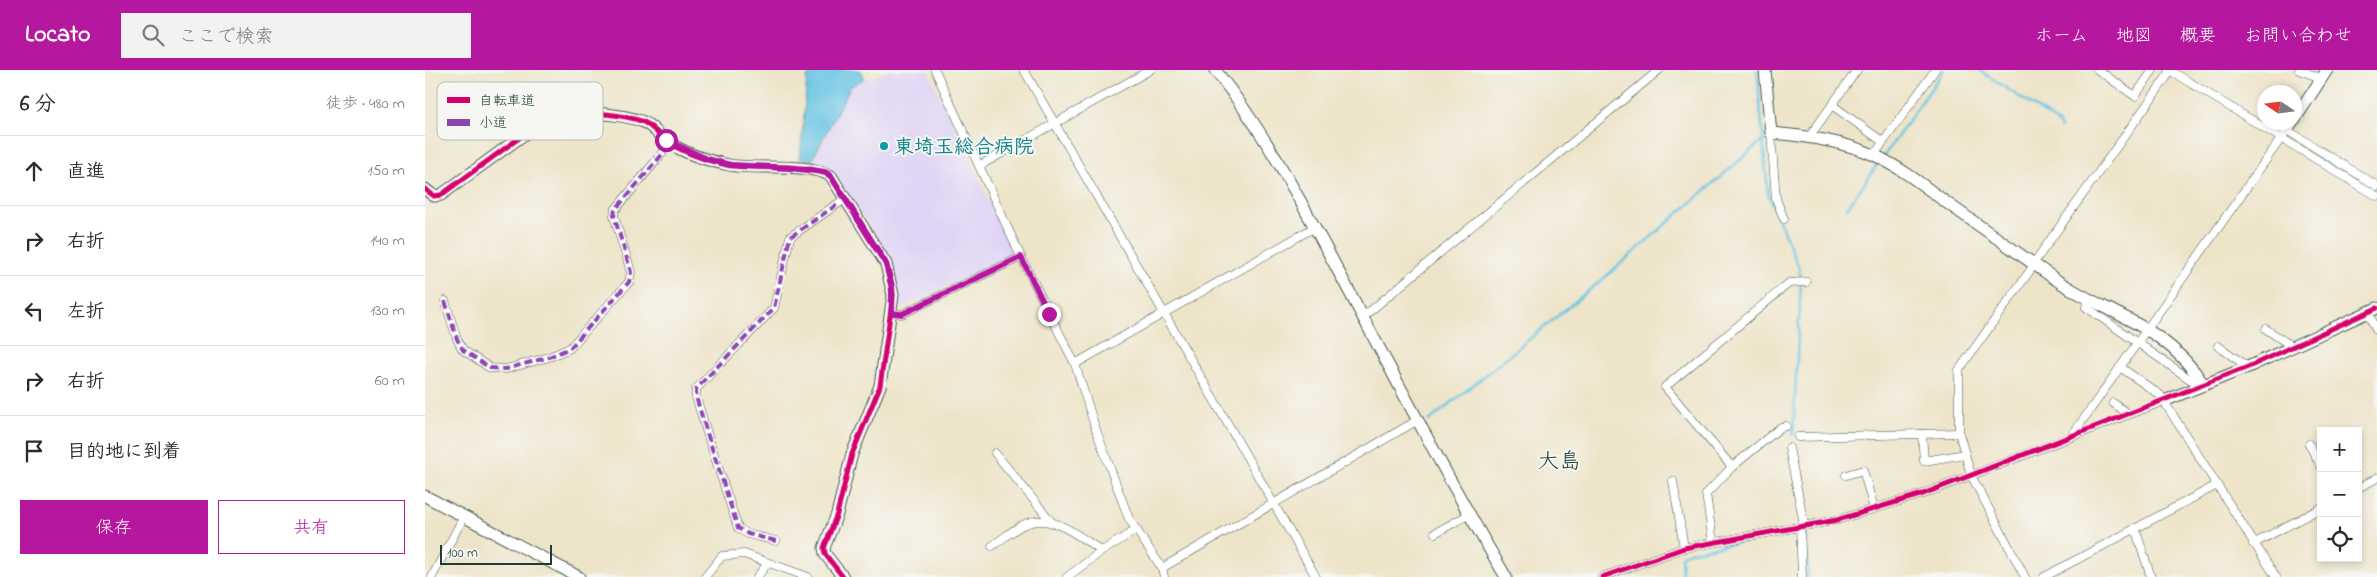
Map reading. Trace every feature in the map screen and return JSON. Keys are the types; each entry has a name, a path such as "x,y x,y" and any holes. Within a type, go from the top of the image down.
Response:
{"street":[{"path":"935,70 1021,257 1075,364 1096,430 1129,519 1162,568 1164,577"},
{"path":"1024,70 1316,577"},
{"path":"979,166 1150,70"},
{"path":"1215,70 1259,129 1315,227 1469,514 1506,577"},
{"path":"1363,317 1659,70"},
{"path":"1765,70 1777,199 1784,219"},
{"path":"1809,137 1857,70"},
{"path":"1874,155 1935,70"},
{"path":"2098,70 2135,96 2153,70"},
{"path":"2025,577 1971,475 1959,433 1959,370 2170,70 2257,115"},
{"path":"2299,70 2325,72 2302,108"},
{"path":"1832,105 1883,142"},
{"path":"603,115 627,117 643,121 668,147 730,165 825,172 831,176 842,201 886,264 892,286 892,313 880,386 852,454 837,514 824,548 825,554 843,577"},
{"path":"2287,130 2377,186"},
{"path":"2287,130 2377,196"},
{"path":"2071,436 2287,130"},
{"path":"1771,133 1809,137 1851,146 1891,164 2034,264 2089,299 2147,328 2166,342 2193,368 2204,385"},
{"path":"425,189 434,196 441,195 516,140"},
{"path":"445,302 457,339 463,350 490,368 506,370 549,357 570,348 629,282 631,272 614,216 615,210 668,147"},
{"path":"776,541 748,534 738,528 705,428 696,397 696,389 774,308 790,237 842,201"},
{"path":"1075,364 1163,312 1315,227"},
{"path":"892,313 902,314 1021,257"},
{"path":"1732,466 1665,387 1789,283 1806,282"},
{"path":"2089,299 2086,307 2191,380 2204,385"},
{"path":"1602,577 1684,548 1802,524 1837,520 1923,494 2204,385 2373,310 2377,331"},
{"path":"2266,329 2293,347"},
{"path":"2218,346 2248,367"},
{"path":"2120,366 2160,395 2253,544 2276,577"},
{"path":"2113,403 2129,414"},
{"path":"1162,568 1418,420"},
{"path":"1713,542 1706,494 1732,466 1781,427 1786,426"},
{"path":"1798,437 1959,433"},
{"path":"1922,434 1924,461 1965,454"},
{"path":"2309,444 2317,459"},
{"path":"1789,448 1802,524 1802,577"},
{"path":"995,452 1050,520 1101,551"},
{"path":"1845,475 1863,470 1874,509"},
{"path":"2362,486 2377,478"},
{"path":"1673,481 1684,548"},
{"path":"2044,577 2217,485"},
{"path":"425,496 573,576"},
{"path":"2253,544 2317,510"},
{"path":"1435,533 1469,514"},
{"path":"432,577 464,516"},
{"path":"992,546 1023,524 1037,520 1050,520"},
{"path":"2135,528 2151,577"},
{"path":"1067,577 1101,551 1136,530"},
{"path":"705,577 722,556 744,554 809,577"},
{"path":"757,577 768,563"}],"shaded area":[{"path":"889,70 928,70 1012,251 1011,257 901,308 897,305 896,277 880,243 835,174 811,164 850,87 863,79 864,76 868,80"}],"water":[{"path":"817,70 860,70 864,76 863,79 850,87 812,160 800,159 807,77"}],"waterway":[{"path":"1757,70 1768,194 1799,268 1801,280 1793,435"},
{"path":"1884,156 1944,70"},
{"path":"1979,70 2057,122 2061,128"},
{"path":"1429,421 1604,278 1763,140"},
{"path":"1847,208 1879,162"},
{"path":"1806,528 1808,577"},
{"path":"1682,577 1681,556 1689,552 1792,532"}],"marked path":[{"path":"445,301 457,339 463,350 490,368 506,369 549,357 570,348 629,282 631,272 614,216 615,210 666,150"},
{"path":"776,541 748,534 738,528 696,397 696,389 774,308 790,237 838,204"}],"cycle path":[{"path":"603,114 641,121 681,150 721,163 740,166 809,169 831,176 886,264 893,295 880,386 852,454 837,514 824,548 825,554 843,577"},
{"path":"425,189 434,196 441,195 516,140"},
{"path":"1602,577 1684,548 1837,520 1923,494 2248,367 2377,308"}],"place":[{"name":"東埼玉総合病院","path":"884,146"}],"district":[{"name":"大島","path":"1559,460"}],"route":[{"path":"666,140 670,144 707,159 730,165 790,168 825,172 831,176 886,264 892,286 892,313 902,314 1021,257 1049,314"}]}
